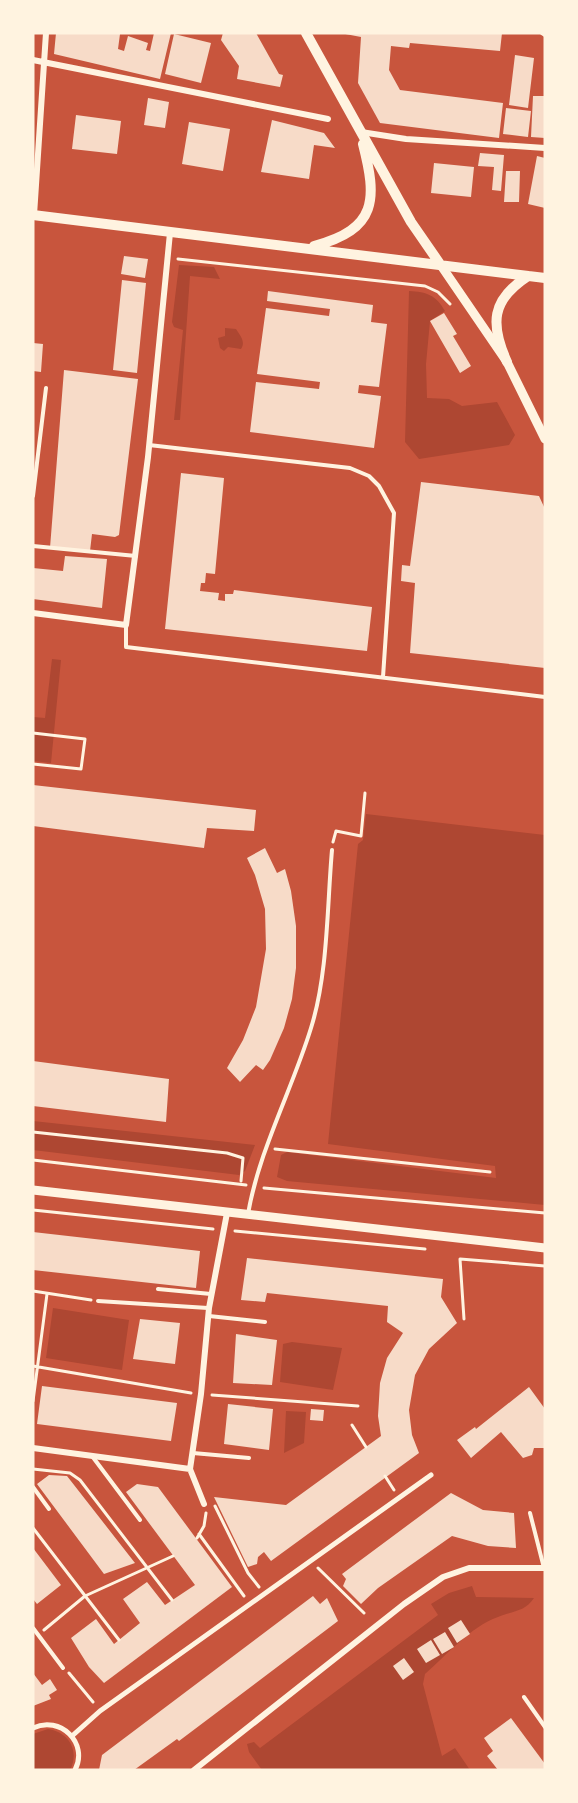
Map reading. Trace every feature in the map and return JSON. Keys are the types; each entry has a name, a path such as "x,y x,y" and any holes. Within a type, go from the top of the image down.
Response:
{"main road":[{"path":"306,33 312,38 360,132 411,222 440,264"},
{"path":"309,247 333,239 354,228 369,208 372,201 371,176 360,132"},
{"path":"34,215 170,233 309,247 545,278"},
{"path":"507,362 497,340 498,308 503,297 528,276"}],"street":[{"path":"34,215 46,33"},
{"path":"33,60 328,119"},
{"path":"360,132 406,138 545,148"},
{"path":"33,613 126,625 149,445 170,233"},
{"path":"440,264 507,362 545,439"},
{"path":"33,1190 545,1248"},
{"path":"204,1504 190,1469 201,1394 211,1294 227,1213"},
{"path":"33,1448 190,1469"},
{"path":"72,1736 100,1711 431,1475"},
{"path":"194,1770 404,1604 443,1577 469,1568 544,1568"},
{"path":"33,1728 46,1724 56,1725 72,1736 79,1756 75,1770"}],"lane":[{"path":"33,496 46,388"},
{"path":"149,445 350,468 369,476 380,486 394,513 383,677"},
{"path":"33,546 136,556"},
{"path":"126,625 126,647 545,697"},
{"path":"248,1215 253,1186 312,1026 321,984 332,850"},
{"path":"158,1289 211,1294"},
{"path":"98,1301 209,1308"},
{"path":"208,1316 265,1322"},
{"path":"192,1453 249,1458"},
{"path":"92,1455 140,1520"},
{"path":"33,1486 49,1509"},
{"path":"530,1514 544,1568"},
{"path":"33,1628 63,1668"},
{"path":"524,1697 545,1727"}],"path":[{"path":"178,259 425,286 438,292 450,304"},
{"path":"33,733 85,739 81,769 33,764"},
{"path":"332,850 336,831 361,836 365,793"},
{"path":"33,1132 227,1153 243,1158 241,1181"},
{"path":"267,1148 490,1172"},
{"path":"33,1160 253,1186 545,1213"},
{"path":"33,1210 436,1250"},
{"path":"464,1319 460,1259 545,1266"},
{"path":"33,1291 98,1301"},
{"path":"33,1401 35,1366 47,1294"},
{"path":"35,1366 201,1394 358,1406"},
{"path":"352,1425 366,1447"},
{"path":"33,1469 74,1474 172,1600"},
{"path":"385,1476 399,1497"},
{"path":"210,1497 248,1573 264,1594"},
{"path":"197,1538 206,1520 204,1504"},
{"path":"33,1528 119,1640"},
{"path":"200,1534 250,1605"},
{"path":"38,1635 85,1596 173,1556"},
{"path":"310,1561 364,1613"},
{"path":"63,1668 80,1683 100,1711"}],"shaded area":[{"path":"179,265 214,267 220,279 190,276 180,420 174,420 183,330 174,327 172,322"},
{"path":"409,291 430,295 445,311 430,321 426,364 427,398 449,399 462,406 497,402 515,435 509,445 419,459 405,442"},
{"path":"225,328 236,329 243,341 241,349 228,347 224,351 220,348 218,338 225,336"},
{"path":"52,659 61,660 51,763 33,761 33,717 45,718"},
{"path":"366,814 545,835 545,1205 287,1181 277,1177 281,1155 287,1152 496,1178 495,1166 328,1144 358,844 363,840"},
{"path":"33,1121 255,1145 245,1171 239,1175 33,1150"},
{"path":"53,1308 129,1320 122,1370 46,1358"},
{"path":"292,1342 342,1348 333,1390 280,1382 283,1344"},
{"path":"286,1411 306,1412 304,1443 284,1453"},
{"path":"472,1586 476,1597 534,1598 522,1609 478,1627 425,1674 423,1684 442,1756 455,1748 470,1770 262,1770 249,1752 247,1744 254,1742 260,1748 438,1615 431,1604 449,1593"},
{"path":"48,1729 62,1734 71,1744 74,1756 70,1770 33,1770 33,1734"}],"building":[{"path":"56,33 120,34 118,49 124,51 128,36 148,43 146,50 150,51 154,33 171,33 160,79 54,54"},
{"path":"223,33 256,33 279,74 283,75 280,87 237,79 239,66 221,40"},
{"path":"340,33 502,33 500,51 410,43 409,48 391,46 389,70 400,90 503,103 499,138 380,123 358,83 361,37"},
{"path":"174,34 211,43 201,83 165,74"},
{"path":"515,55 534,58 528,108 509,105"},
{"path":"533,96 544,96 545,138 531,137"},
{"path":"148,98 169,102 165,128 144,125"},
{"path":"506,108 531,111 528,137 503,134"},
{"path":"76,115 121,121 117,154 72,149"},
{"path":"272,120 324,133 335,148 314,145 309,179 261,172"},
{"path":"189,122 230,129 223,171 182,164"},
{"path":"480,153 504,155 501,191 492,190 494,167 478,166"},
{"path":"537,156 545,158 545,208 528,204"},
{"path":"434,163 474,167 471,197 431,193"},
{"path":"506,171 520,171 519,202 504,202"},
{"path":"124,256 148,259 145,278 121,274"},
{"path":"122,280 146,283 137,373 113,370"},
{"path":"268,291 373,305 371,322 387,324 379,387 359,385 358,393 381,396 374,448 250,432 256,382 319,389 320,382 257,374 266,308 329,316 330,309 267,301"},
{"path":"444,313 457,334 453,336 471,366 460,373 430,321"},
{"path":"33,343 43,344 41,372 33,371"},
{"path":"64,370 138,379 119,535 115,537 92,534 90,551 50,548"},
{"path":"181,473 224,478 215,574 206,573 205,583 201,583 200,591 219,593 218,600 225,601 225,594 233,594 234,590 372,607 367,651 165,629"},
{"path":"421,482 539,496 545,509 545,668 410,653 415,583 401,581 402,565 410,566"},
{"path":"65,556 107,559 102,608 33,599 33,568 63,571"},
{"path":"33,785 256,810 254,831 207,828 204,848 33,826"},
{"path":"265,848 277,873 285,869 291,891 296,926 296,968 292,999 284,1028 270,1060 263,1070 256,1065 240,1082 227,1068 243,1040 256,1007 266,949 265,909 255,875 247,858"},
{"path":"33,1061 169,1079 166,1122 33,1106"},
{"path":"33,1232 200,1251 196,1288 33,1270"},
{"path":"247,1258 443,1279 441,1297 457,1323 429,1349 415,1375 409,1410 412,1435 419,1453 271,1561 264,1552 258,1557 257,1564 248,1567 214,1497 286,1505 381,1436 378,1416 380,1383 387,1358 403,1333 387,1322 388,1306 267,1293 265,1302 241,1300"},
{"path":"140,1319 180,1323 175,1364 133,1359"},
{"path":"236,1334 277,1340 272,1385 233,1383"},
{"path":"42,1386 177,1403 171,1441 37,1424"},
{"path":"529,1387 545,1409 545,1448 534,1448 532,1455 523,1458 501,1432 471,1458 457,1440 475,1427 476,1429"},
{"path":"228,1404 273,1409 269,1450 224,1444"},
{"path":"311,1409 324,1410 323,1421 310,1420"},
{"path":"49,1475 67,1476 135,1563 104,1574 37,1484"},
{"path":"137,1484 158,1487 232,1587 104,1683 89,1667 71,1638 96,1619 114,1644 140,1623 123,1599 147,1582 165,1605 195,1585 126,1492"},
{"path":"451,1493 483,1510 514,1513 516,1548 488,1546 452,1536 378,1588 361,1604 343,1586 346,1579 342,1574"},
{"path":"33,1548 61,1585 37,1604 33,1599"},
{"path":"313,1596 320,1604 327,1598 338,1621 179,1741 177,1739 134,1770 99,1770 102,1755"},
{"path":"461,1620 470,1634 457,1643 448,1628"},
{"path":"445,1632 454,1647 442,1654 433,1639"},
{"path":"431,1640 440,1655 426,1663 417,1649"},
{"path":"404,1658 414,1672 403,1680 393,1666"},
{"path":"33,1673 42,1685 50,1679 57,1690 49,1695 51,1699 33,1706"},
{"path":"511,1718 545,1764 545,1770 498,1770 487,1756 493,1751 484,1738"}]}
